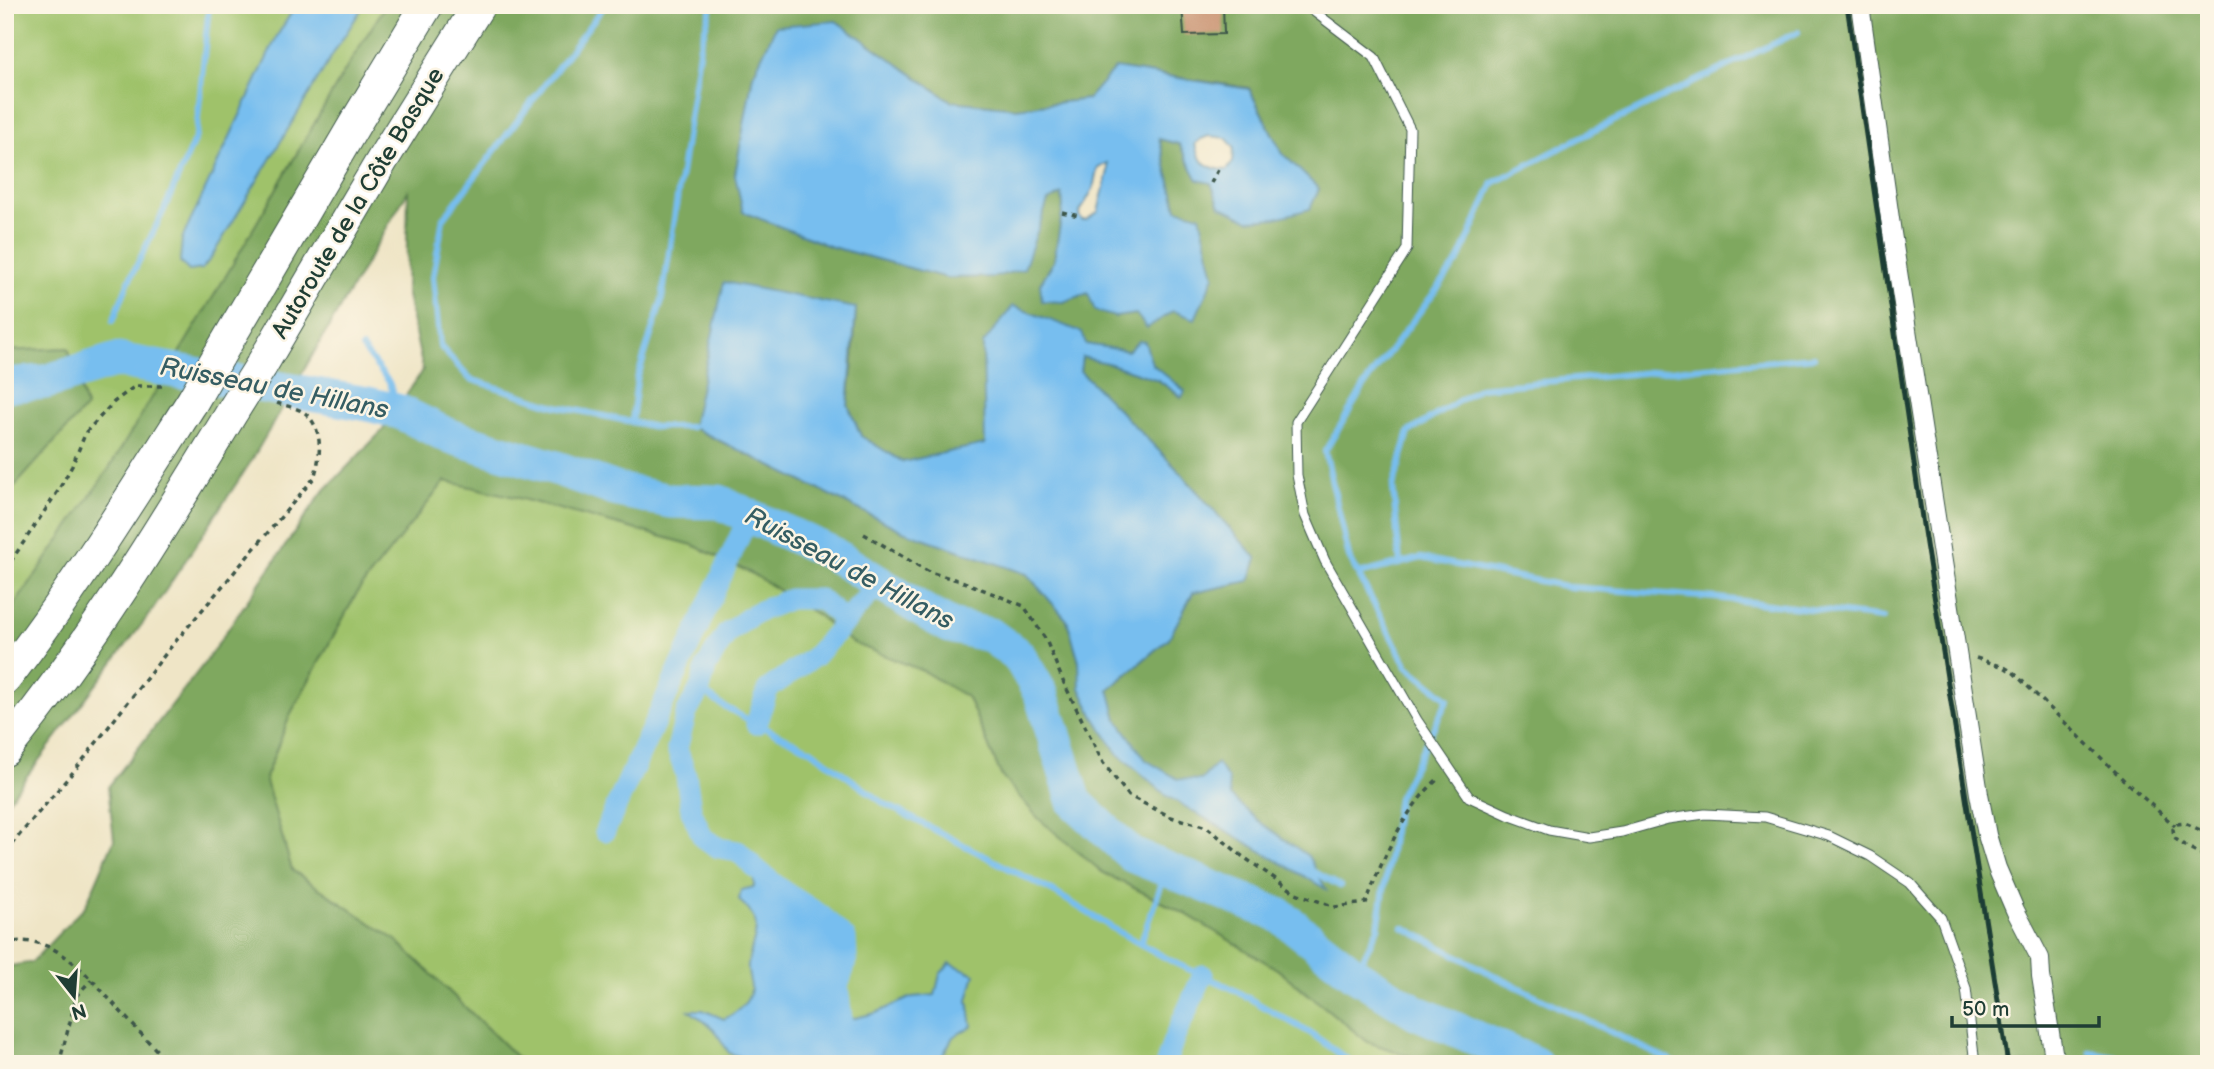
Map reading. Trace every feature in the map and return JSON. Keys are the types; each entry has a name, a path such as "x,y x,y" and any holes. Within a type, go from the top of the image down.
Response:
{"highway":[{"name":"Autoroute de la Côte Basque","path":"5,679 100,546 192,402 356,122 428,5"},
{"name":"Autoroute de la Côte Basque","path":"5,750 104,617 261,366 384,157 479,5"}],"street":[{"path":"1860,5 1892,233 1987,835 1997,869 2040,958 2055,1064"}],"lane":[{"path":"1302,5 1374,57 1409,129 1408,249 1296,422 1297,475 1305,515 1325,561 1418,720 1469,797 1549,830 1588,837 1622,832 1668,819 1705,814 1765,817 1829,836 1870,856 1910,883 1941,918 1966,988 1975,1064"}],"path":[{"path":"1211,183 1218,170"},
{"path":"1062,212 1079,216"},
{"path":"5,570 58,491 86,432 114,402 135,386 162,386"},
{"path":"5,852 314,478 319,461 318,428 303,412 278,403"},
{"path":"864,534 929,572 964,582 1024,606 1046,640 1103,763 1129,796 1171,817 1207,827 1242,856 1296,892 1335,907 1366,902 1382,859 1409,812 1436,779 1451,768"},
{"path":"1959,656 1985,660 2014,673 2175,826"},
{"path":"2175,826 2185,823 2209,834"},
{"path":"2175,826 2174,838 2209,858"},
{"path":"5,944 30,941 50,948 75,962 167,1064"},
{"path":"59,1064 77,995 91,980"}],"green space":[{"path":"5,5 386,5 144,414 5,619 5,497 86,406 68,348 5,351"},
{"path":"386,5 2209,5 2209,1064 1434,1064 1368,1042 1277,969 1186,914 1102,872 1039,819 1002,777 968,698 923,671 851,642 819,616 753,574 693,545 445,481 358,591 291,713 265,778 292,870 396,940 524,1064 5,1064 5,967 32,962 86,905 114,840 108,787 206,661 321,494 382,431 423,370 406,291 408,191 250,463 152,611 5,805 5,619 108,470 227,274","holes":["836,21 951,101 1016,108 1088,99 1115,68 1249,88 1282,153 1319,189 1220,206 1211,183 1198,180 1179,144 1159,139 1177,209 1136,314 1115,317 1088,293 1063,302 1040,284 1054,262 1063,207 1062,194 1048,200 1035,233 994,277 947,278 832,247 743,212 735,174 753,75","856,308 848,405 861,436 903,462 986,444 983,344 1085,344 1128,351 1139,341 1152,364 1184,391 1181,397 1158,380 1111,364 1082,357 1080,371 1177,469 1257,559 1249,581 1193,593 1169,638 1104,694 1079,662 1067,620 1027,574 903,531 693,428"]},
{"path":"68,348 86,407 5,497 5,351"},
{"path":"445,481 693,545 753,574 819,616 851,642 923,671 968,698 1002,777 1102,872 1186,914 1277,969 1368,1042 1434,1064 524,1064 396,940 292,870 265,778 291,713 358,591"}],"water":[{"path":"296,5 364,5 211,258 202,269 189,271 180,262 182,239 277,36"},
{"path":"836,21 951,101 1016,108 1088,99 1115,68 1249,89 1282,153 1319,189 1310,209 1276,218 1249,220 1220,206 1211,183 1198,180 1179,144 1159,139 1177,209 1200,215 1214,276 1195,319 1173,311 1147,328 1136,314 1115,317 1095,311 1088,293 1063,302 1042,301 1040,284 1054,261 1063,207 1062,194 1048,201 1024,269 994,277 947,278 832,247 743,212 735,175 753,75 776,26","holes":["1209,136 1226,138 1234,147 1233,162 1227,170 1210,167 1199,156 1195,144","1107,163 1108,171 1098,212 1082,220 1080,212 1093,189 1097,169"]},
{"path":"724,282 856,308 848,405 861,436 903,462 985,444 983,344 1013,306 1082,332 1086,344 1128,351 1139,341 1145,342 1152,364 1185,391 1182,397 1158,380 1111,364 1082,357 1080,371 1177,469 1257,559 1249,581 1193,593 1169,638 1109,689 1117,719 1146,760 1178,779 1201,780 1217,763 1228,779 1230,796 1260,822 1308,856 1326,889 1167,796 1117,753 1094,717 1080,688 1079,661 1067,620 1027,574 903,531 692,427"},
{"path":"754,867 782,890 821,915 846,939 847,960 838,986 842,1021 876,1013 912,997 935,995 940,974 950,963 975,974 968,1000 972,1026 953,1037 938,1064 754,1064 729,1053 714,1029 689,1010 703,1010 724,1019 746,1002 751,987 748,965 756,924 748,909 739,900 741,890 754,887"}],"building":[{"path":"1182,5 1223,5 1224,34 1184,35"}],"waterway":[{"path":"113,321 196,136 209,5"},
{"path":"605,5 443,219 433,277 440,346 470,379 552,405 655,427 692,427"},
{"path":"632,422 637,379 662,300 700,45 712,5"},
{"path":"1355,974 1378,928 1398,798 1448,699 1407,666 1349,557 1325,451 1368,380 1459,260 1493,183 1593,131 1798,32"},
{"path":"362,348 389,382 400,412"},
{"path":"1400,564 1393,487 1409,432 1479,388 1814,357"},
{"name":"Ruisseau de Hillans","path":"5,385 45,382 117,360 368,404 400,412 449,436 618,490 670,501 719,502 831,553 950,626 990,635 1019,656 1041,694 1075,802 1132,855 1281,916 1355,974 1416,1012 1535,1064"},
{"path":"605,831 749,516"},
{"path":"1359,574 1421,558 1570,587 1717,598 1883,618"},
{"path":"756,724 768,689 815,656 879,583"},
{"path":"842,1021 838,986 847,960 846,939 821,915 782,890 738,851 719,848 703,838 691,810 686,775 677,749 686,714 700,689 706,667 727,633 755,613 790,599 820,599 846,622"},
{"path":"700,689 720,704 756,724 811,750 885,804 1054,892 1177,964 1229,987 1312,1034 1354,1064"},
{"path":"1140,944 1167,869"},
{"path":"1311,870 1340,886"},
{"path":"1403,927 1497,977 1677,1064"},
{"path":"1166,1064 1173,1041 1203,975"},
{"path":"2090,1052 2157,1064"}],"railway":[{"path":"1847,5 1923,525 2008,1064"}]}
